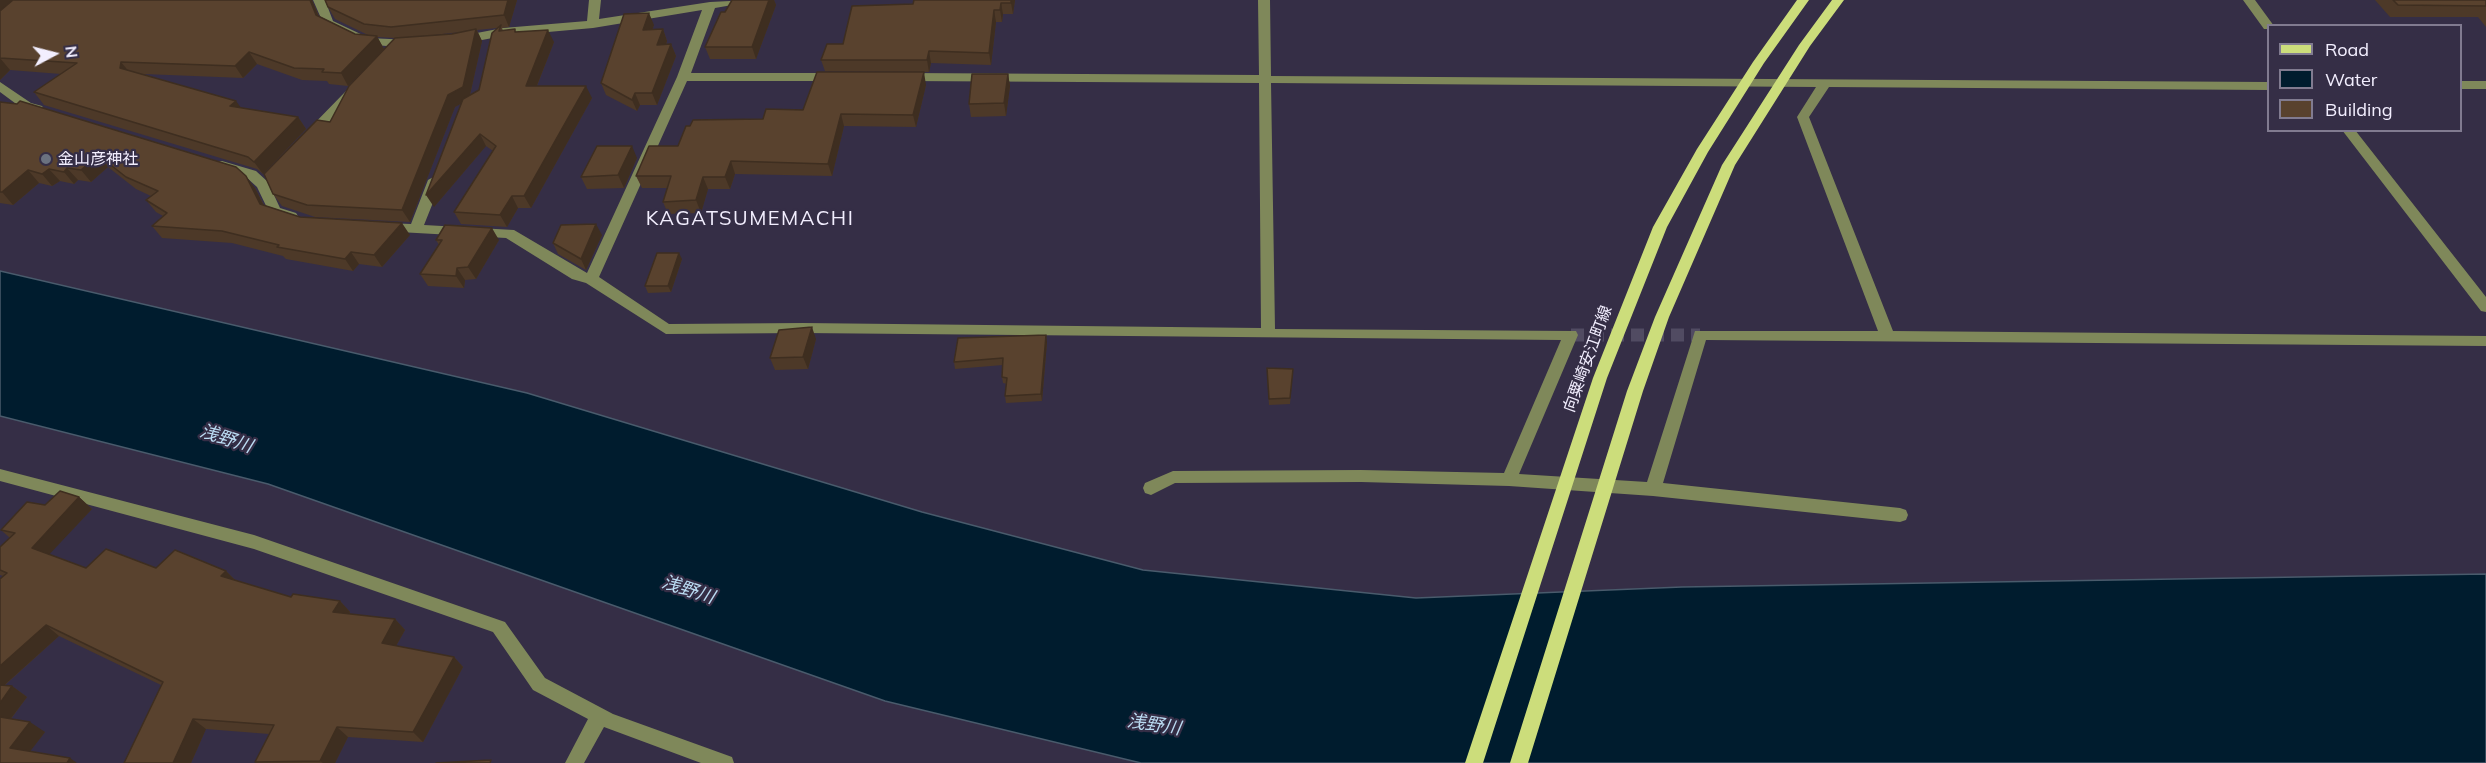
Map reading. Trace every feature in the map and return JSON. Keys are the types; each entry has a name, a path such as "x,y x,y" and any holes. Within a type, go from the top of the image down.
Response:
{"main road":[{"name":"向粟崎安江町線","path":"1474,763 1600,378 1660,227 1702,152 1759,62 1803,0"},
{"path":"1519,763 1635,391 1662,317 1729,165 1805,45 1838,0"}],"street":[{"path":"320,0 328,23 367,41 394,49 418,43"},
{"path":"593,24 595,0"},
{"path":"448,41 503,32 593,24 744,0"},
{"path":"1264,0 1268,334"},
{"path":"2249,0 2267,25"},
{"path":"591,279 683,77 710,5"},
{"path":"488,52 490,43 503,32"},
{"path":"683,77 849,77"},
{"path":"896,77 2267,86"},
{"path":"1825,83 1803,117 1888,337"},
{"path":"2462,86 2486,85"},
{"path":"0,86 27,106 50,113"},
{"path":"303,144 358,86"},
{"path":"2350,132 2486,307"},
{"path":"206,160 267,181 275,211 304,221"},
{"path":"416,229 442,163"},
{"path":"371,227 509,233 577,275 591,279 666,329 803,328 1571,335 1509,480"},
{"path":"1653,489 1700,335 2486,341"},
{"path":"0,475 254,542 499,627 539,684 600,716 725,763"},
{"path":"1151,488 1173,477 1361,476 1509,480 1653,489 1900,515"},
{"path":"574,763 600,716"}],"water":[{"name":"浅野川","path":"0,271 527,393 922,512 1143,570 1416,598 1682,587 2486,574 2486,763 1141,763 885,701 268,484 0,416"}],"building":[{"path":"13,0 310,0 316,15 355,34 377,36 341,73 322,72 324,69 294,68 249,52 235,66 121,62 120,68 236,101 230,106 298,117 254,162 248,157 34,92 77,63 0,58 0,11"},
{"path":"325,0 508,0 504,15 391,27 364,24 328,7"},
{"path":"732,0 769,0 752,47 705,47 721,12 725,12"},
{"path":"914,0 1011,0 1011,3 1001,3 1000,10 994,10 989,53 929,51 927,60 821,60 827,44 843,44 852,6 913,4"},
{"path":"2393,0 2486,0 2486,6 2398,5"},
{"path":"649,13 643,30 663,29 657,45 671,44 652,93 635,93 632,100 601,83 624,14"},
{"path":"501,25 499,31 548,30 526,86 586,86 524,196 512,196 500,215 454,212 496,146 480,134 426,195 463,99 479,90 492,33"},
{"path":"476,29 463,87 448,95 402,210 307,205 273,194 264,174 317,120 330,122 349,86 395,38 452,34"},
{"path":"817,72 924,72 913,115 841,114 828,164 731,161 725,177 703,177 696,200 663,202 671,176 636,176 649,146 678,146 686,126 690,126 693,120 763,119 766,109 803,110"},
{"path":"972,74 1008,74 1004,103 969,104"},
{"path":"20,101 236,167 246,176 260,204 300,217 402,223 374,255 351,252 345,259 277,247 279,245 222,231 152,226 167,213 146,200 158,191 126,177 98,155 81,170 67,168 64,172 49,169 42,174 28,170 0,192 0,102 17,104"},
{"path":"597,146 632,146 618,175 581,177"},
{"path":"596,224 581,259 553,243 561,225"},
{"path":"445,225 492,228 468,267 457,268 456,276 420,274 442,240 436,240"},
{"path":"657,253 679,253 668,286 645,286"},
{"path":"812,327 803,357 770,358 779,330"},
{"path":"1046,335 1041,394 1005,396 1007,378 1002,377 1003,358 954,362 958,338"},
{"path":"1267,368 1293,369 1290,398 1269,399"},
{"path":"60,491 79,497 32,548 86,568 106,549 156,568 175,550 226,571 221,576 291,597 293,594 340,601 333,612 395,619 382,643 454,657 413,732 337,727 320,761 255,762 274,725 193,719 173,763 124,763 163,682 46,625 0,666 0,579 7,573 0,570 0,547 15,533 1,530 27,502 45,505"},
{"path":"0,685 12,686 0,703"},
{"path":"0,717 30,722 10,748 70,758 67,763 0,763"},
{"path":"491,760 490,763 436,763"}],"tunnel":[{"path":"1571,335 1700,335"}],"place":[{"name":"金山彦神社","path":"46,159"}],"district":[{"name":"KAGATSUMEMACHI","path":"750,219"}]}
